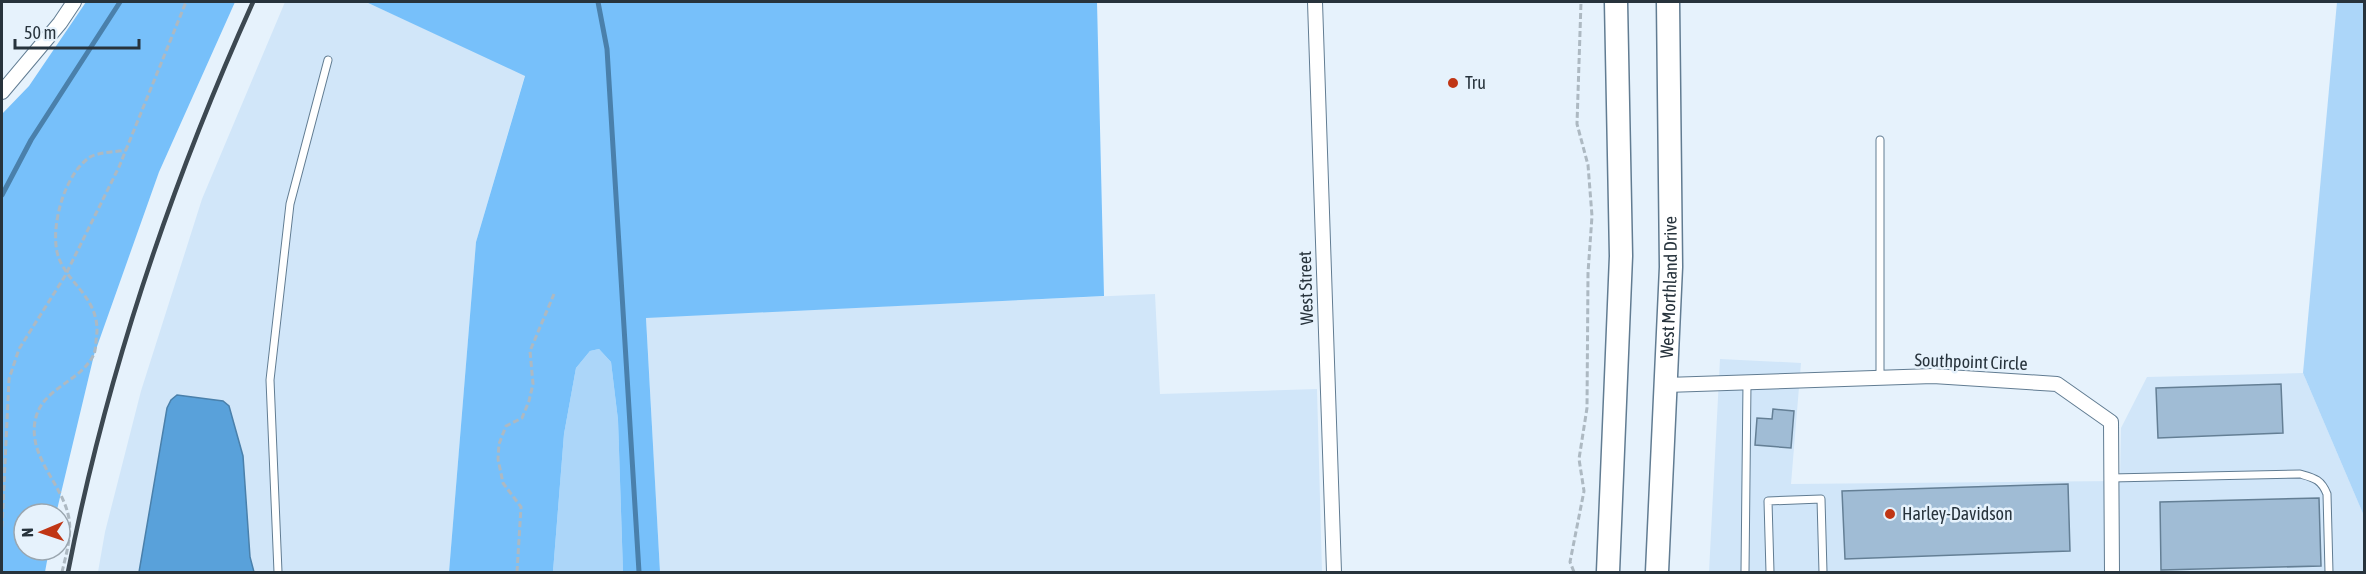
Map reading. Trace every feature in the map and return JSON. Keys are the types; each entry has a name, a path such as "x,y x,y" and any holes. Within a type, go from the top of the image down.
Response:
{"highway":[{"path":"1608,573 1621,256 1616,2"},
{"name":"West Morthland Drive","path":"1657,573 1671,267 1668,2"}],"street":[{"path":"2,92 60,23 74,2"},
{"name":"West Street","path":"1315,2 1334,573"},
{"name":"Southpoint Circle","path":"1666,386 1933,376 2057,384 2111,422 2112,573"}],"lane":[{"path":"278,573 270,380 290,204 328,60"},
{"path":"1880,140 1880,378"},
{"path":"1745,573 1747,383"},
{"path":"2111,478 2300,474 2316,478 2323,483 2327,494 2329,573"},
{"path":"1770,573 1768,501 1821,499 1823,573"}],"path":[{"path":"2,527 9,379 19,349 68,271 126,150 186,2"},
{"path":"1574,573 1570,562 1584,491 1580,459 1587,408 1588,273 1592,216 1588,165 1577,124 1581,2"},
{"path":"62,573 68,541 69,515 35,442 36,416 46,398 81,370 94,355 97,330 92,304 57,252 58,224 62,198 73,176 91,156 126,150"},
{"path":"517,573 521,507 503,483 498,459 499,444 506,426 522,418 529,401 533,384 530,351 554,294"}],"shaded area":[{"path":"86,2 235,2 159,172 94,355 59,502 12,502 12,562 47,562 45,572 2,572 2,114 29,86"},
{"path":"285,2 366,2 525,75 476,242 449,572 98,572 105,532 141,391 202,199"},
{"path":"366,2 1097,2 1104,296 646,318 660,572 623,572 618,420 611,362 599,349 590,351 576,368 564,434 553,572 449,572 476,242 525,76"},
{"path":"2337,2 2364,2 2364,516 2303,373"},
{"path":"1155,294 1160,394 1317,389 1322,572 660,572 646,317"},
{"path":"599,349 611,362 618,420 623,572 553,572 564,434 576,368 590,351"},
{"path":"1720,359 1801,363 1791,484 2120,481 2121,428 2147,377 2303,373 2364,516 2364,572 1709,572"},
{"path":"177,395 223,401 229,406 243,456 250,557 254,572 139,572 167,408"}],"building":[{"path":"2281,384 2283,433 2158,438 2156,388"},
{"path":"1773,409 1794,411 1791,448 1755,445 1757,418 1772,419"},
{"path":"2068,484 2070,551 1845,559 1842,491"},
{"path":"2319,498 2321,566 2161,570 2160,502"}],"waterway":[{"path":"2,195 31,140 120,2"},
{"path":"598,2 607,49 639,572"}],"railway":[{"path":"68,572 101,426 144,282 195,140 253,2"}],"place":[{"name":"Tru","path":"1453,83"},
{"name":"Harley-Davidson","path":"1890,514"}]}
